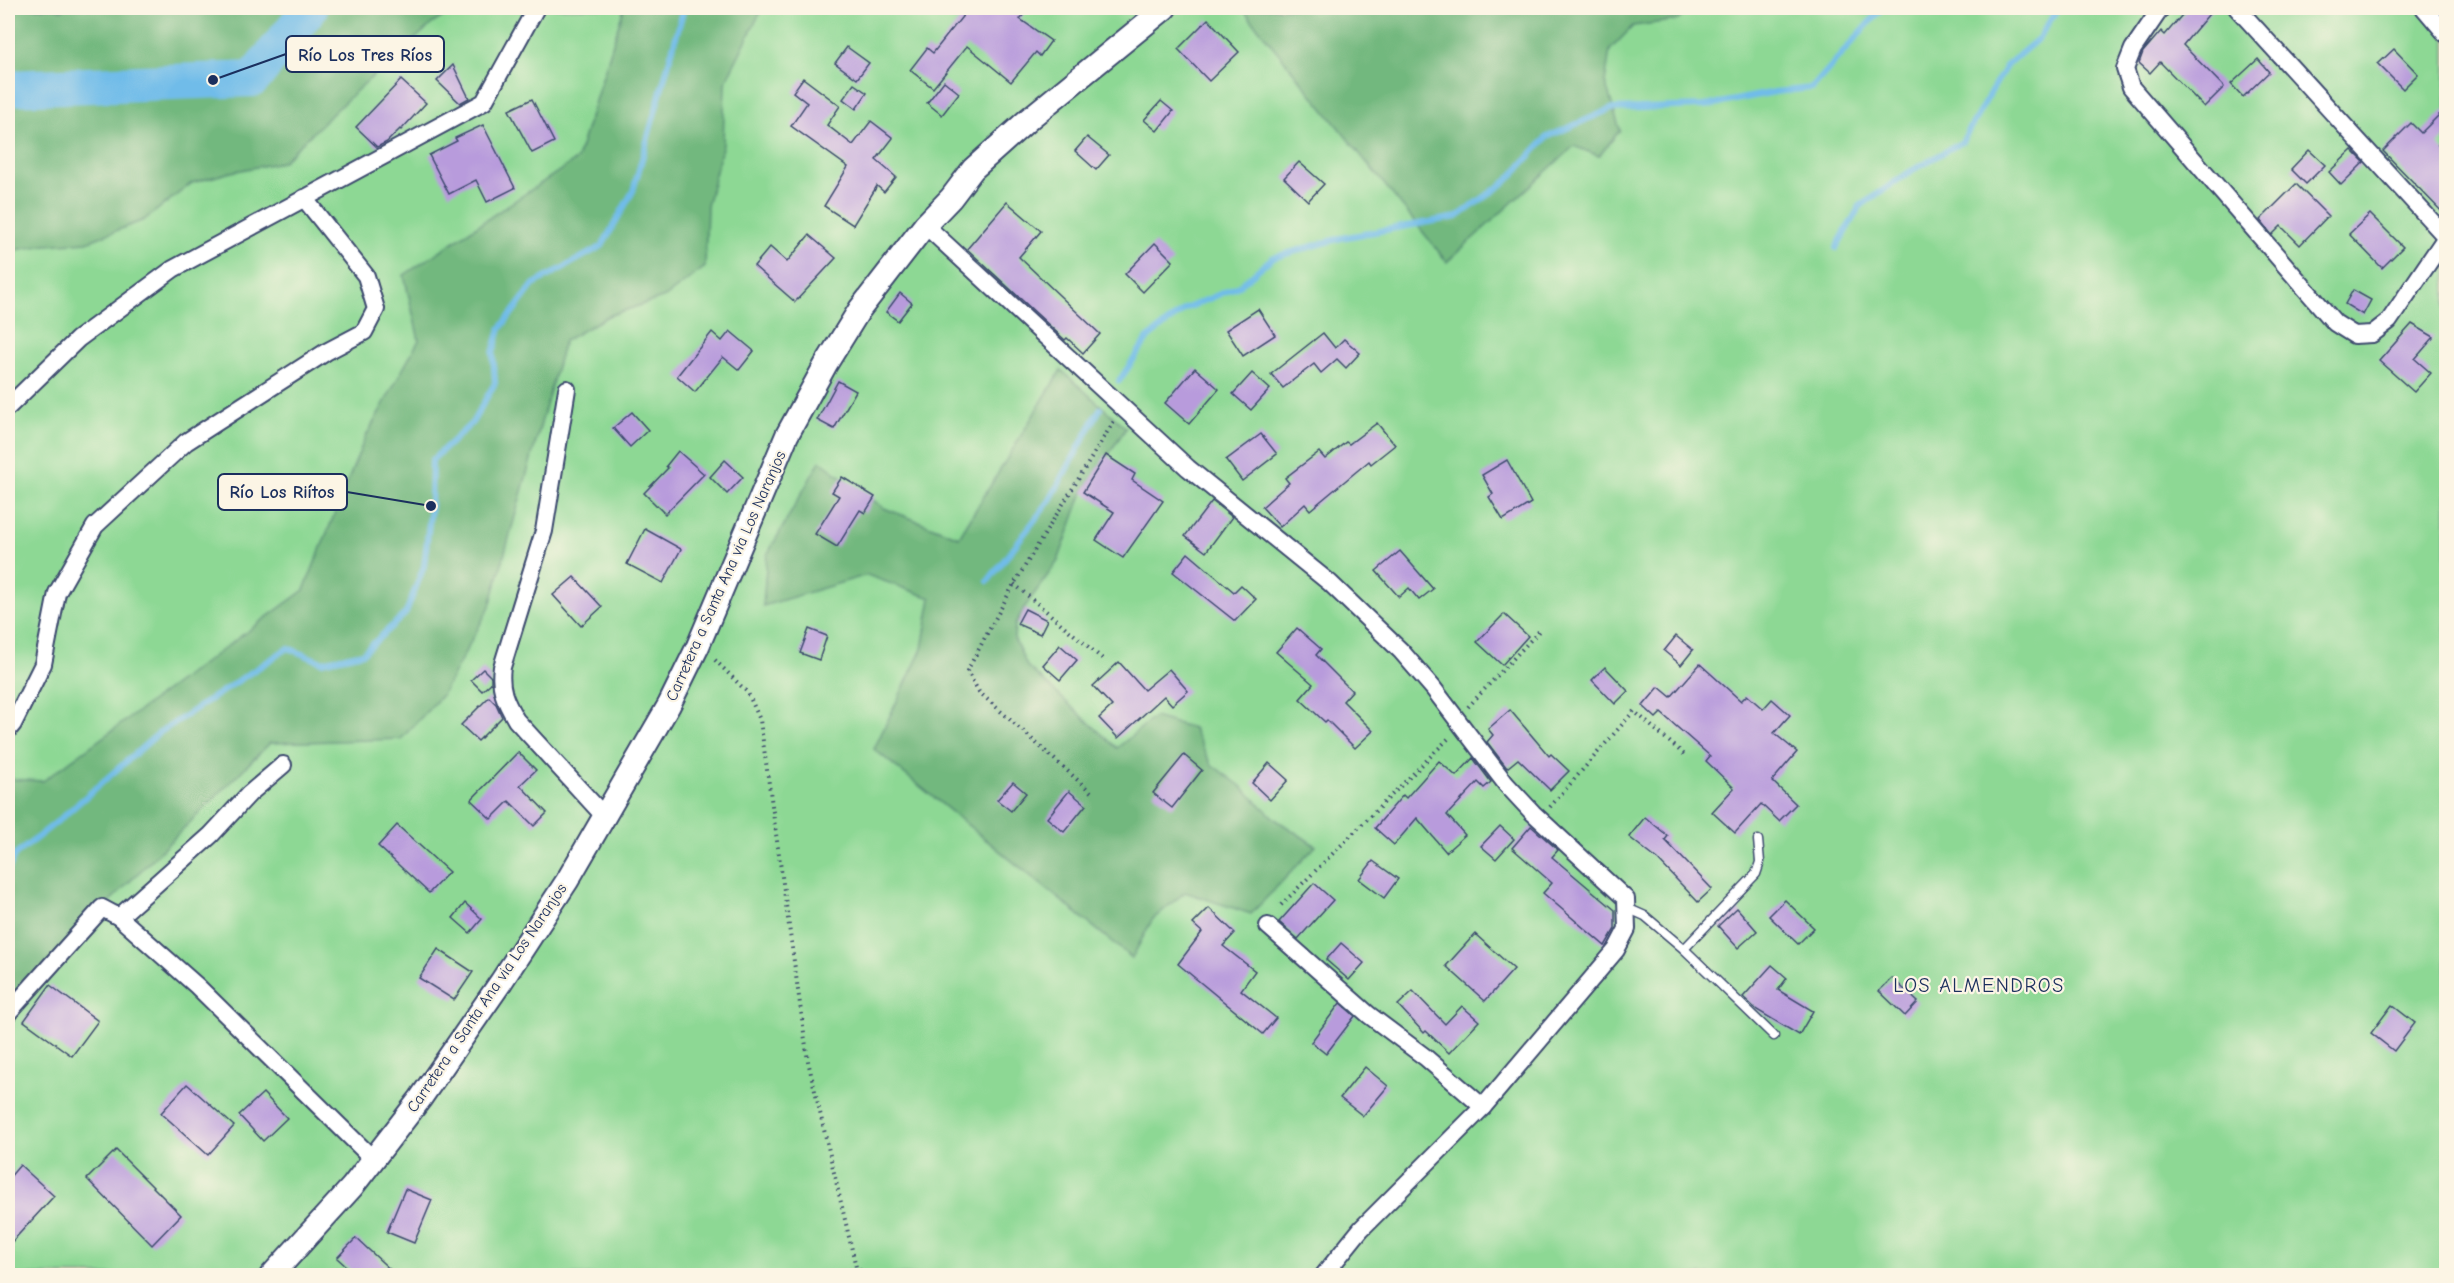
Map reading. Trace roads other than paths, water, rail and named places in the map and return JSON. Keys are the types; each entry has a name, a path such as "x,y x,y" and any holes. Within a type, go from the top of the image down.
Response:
{"main road":[{"name":"Carretera a Santa Ana via Los Naranjos","path":"271,1275 352,1186 420,1099 567,881 669,705 698,646 787,435 826,363 860,309 925,225 981,162 1030,118 1165,8"}],"street":[{"path":"8,407 78,339 173,269 484,102 536,8"},
{"path":"2161,8 2133,49 2125,69 2131,87 2335,323 2354,335 2372,334 2389,321 2446,237 2237,8"},
{"path":"2424,8 2446,33"},
{"path":"8,730 43,664 57,592 95,526 186,442 326,352 364,332 376,309 366,276 304,198"},
{"path":"925,225 1188,468 1330,583 1401,651 1506,784 1539,819 1626,899 1627,929 1616,950 1483,1107 1361,1229 1323,1275"},
{"path":"567,389 544,531 502,666 500,682 506,703 516,720 605,817"},
{"path":"119,917 211,835 249,794 283,765"},
{"path":"8,1013 102,908 119,917 197,986 373,1159"},
{"path":"1268,927 1369,1015 1425,1057 1483,1107"}],"lane":[{"path":"1684,949 1756,874 1760,862 1758,840"},
{"path":"1627,908 1645,916 1684,949 1774,1036"}],"waterway":[{"path":"8,88 253,79 310,8"},
{"path":"8,870 14,856 159,733 288,648 322,662 363,653 406,613 424,566 431,506 432,460 472,423 495,383 493,353 500,329 534,284 602,246 633,191 684,8"},
{"path":"1119,381 1148,338 1185,309 1239,286 1272,258 1341,238 1457,217 1508,180 1547,137 1611,109 1705,106 1775,92 1812,88 1882,8"},
{"path":"1836,248 1860,206 1911,171 1962,142 2006,66 2039,38 2058,8"},
{"path":"988,581 1050,500 1100,409"}],"place":[{"name":"Río Los Tres Ríos","path":"213,80"},
{"name":"Río Los Riítos","path":"431,506"}],"district":[{"name":"LOS ALMENDROS","path":"1979,985"}]}
